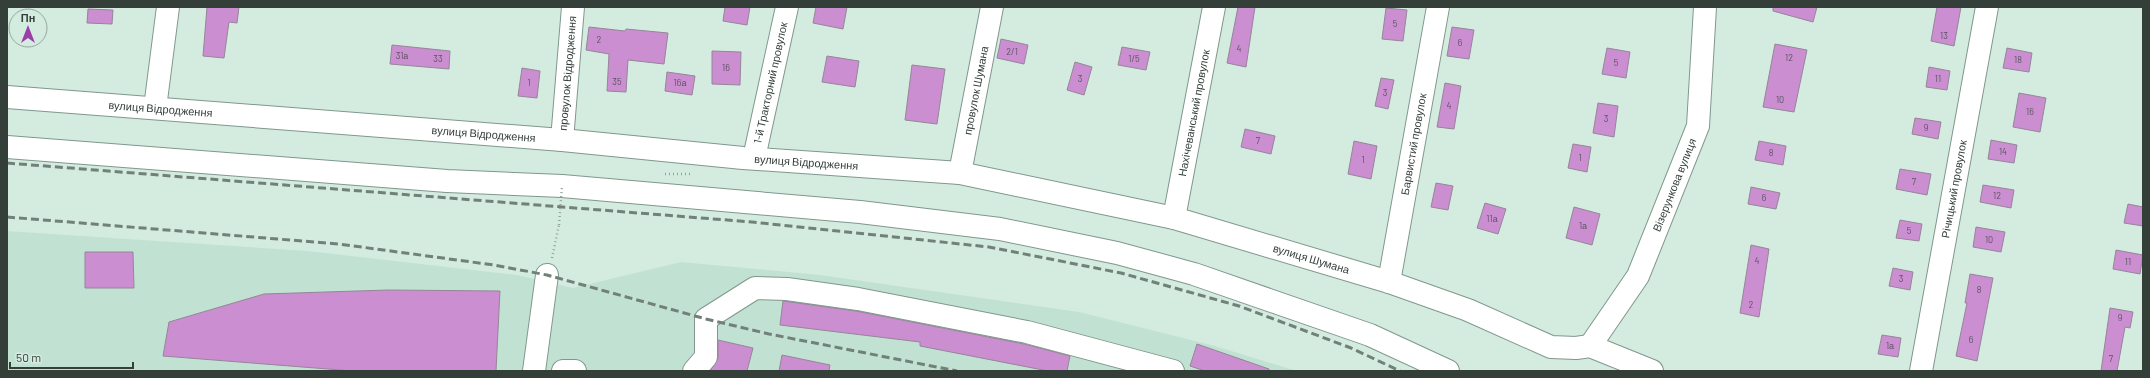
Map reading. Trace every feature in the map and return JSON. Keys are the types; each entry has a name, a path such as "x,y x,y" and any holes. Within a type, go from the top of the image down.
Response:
{"street":[{"path":"155,108 168,7"},
{"name":"провулок Відродження","path":"562,140 573,7"},
{"name":"1-й Тракторний провулок","path":"754,158 787,7"},
{"name":"провулок Шумана","path":"960,173 992,7"},
{"name":"Нахічеванський провулок","path":"1174,218 1214,7"},
{"name":"Барвистий провулок","path":"1389,282 1438,7"},
{"name":"Візерункова вулиця","path":"1590,346 1638,276 1698,126 1705,7"},
{"name":"Річицький провулок","path":"1921,371 1987,7"},
{"name":"вулиця Відродження","path":"7,97 562,140 754,158 960,173"},
{"path":"7,146 447,181 562,182 930,220 1000,229 1082,245 1153,262 1287,304 1370,335 1448,371"},
{"name":"вулиця Шумана","path":"960,173 1174,218 1389,282 1468,310 1551,347 1576,348 1590,346 1652,371"},
{"path":"534,371 547,274"},
{"path":"694,371 706,357 706,319 755,288 787,289 858,299 1027,332 1173,371"},
{"path":"563,371 575,371"}],"path":[{"path":"547,274 559,225 562,182"}],"shaded area":[{"path":"7,231 308,251 517,275 573,288 681,262 820,275 1079,312 1215,346 1297,371 7,371"}],"building":[{"path":"207,7 239,7 237,23 229,22 224,58 203,56"},
{"path":"725,7 750,7 747,25 723,21"},
{"path":"816,7 847,7 843,29 813,23"},
{"path":"1238,7 1255,7 1246,67 1227,63"},
{"path":"1773,7 1817,7 1813,22 1773,11"},
{"path":"1937,7 1961,7 1954,46 1931,41"},
{"path":"1386,8 1407,10 1403,41 1382,39"},
{"path":"88,9 113,10 112,24 87,23"},
{"path":"589,27 625,31 626,29 668,33 664,64 628,60 626,92 607,91 609,54 586,50"},
{"path":"1452,27 1474,30 1469,59 1447,56"},
{"path":"1001,39 1028,45 1024,64 997,58"},
{"path":"1775,44 1807,50 1794,112 1763,107"},
{"path":"392,45 450,51 449,69 390,64"},
{"path":"1122,47 1150,52 1146,70 1118,65"},
{"path":"1607,48 1630,52 1626,78 1602,74"},
{"path":"2007,48 2032,53 2029,72 2003,68"},
{"path":"712,51 741,52 740,85 712,84"},
{"path":"827,56 859,61 855,87 822,82"},
{"path":"1075,62 1092,67 1084,95 1067,90"},
{"path":"912,65 945,69 937,124 905,120"},
{"path":"1929,67 1950,71 1947,90 1926,87"},
{"path":"522,68 540,71 537,98 518,96"},
{"path":"667,72 695,76 692,95 665,91"},
{"path":"1381,78 1394,80 1388,109 1375,106"},
{"path":"1445,83 1461,86 1454,129 1437,127"},
{"path":"2019,93 2046,98 2040,132 2013,127"},
{"path":"1598,103 1618,106 1614,137 1593,133"},
{"path":"1915,118 1941,122 1938,139 1912,134"},
{"path":"1245,129 1275,136 1271,154 1241,147"},
{"path":"1991,140 2017,145 2014,163 1988,159"},
{"path":"1354,141 1377,146 1371,179 1348,174"},
{"path":"1759,141 1786,146 1783,165 1755,160"},
{"path":"1573,144 1591,147 1587,172 1568,168"},
{"path":"1900,169 1931,174 1927,195 1896,189"},
{"path":"1436,183 1453,186 1448,210 1431,207"},
{"path":"1983,185 2014,190 2011,208 1980,202"},
{"path":"1751,187 1780,193 1776,209 1748,204"},
{"path":"1485,203 1506,209 1498,234 1477,228"},
{"path":"2128,204 2143,207 2143,226 2124,223"},
{"path":"1574,207 1600,214 1592,245 1566,238"},
{"path":"1900,220 1922,224 1919,241 1896,238"},
{"path":"1976,227 2005,232 2001,252 1973,247"},
{"path":"1751,245 1769,249 1759,317 1740,313"},
{"path":"2116,250 2143,255 2140,274 2113,269"},
{"path":"85,252 133,252 134,288 85,288"},
{"path":"1893,268 1913,272 1910,290 1889,286"},
{"path":"1970,274 1993,278 1977,361 1956,356 1967,303 1965,303"},
{"path":"388,290 500,291 496,371 353,371 163,356 169,322 264,294"},
{"path":"783,301 856,311 1024,344 1070,356 1067,371 1048,371 920,346 920,342 780,325"},
{"path":"2110,308 2133,312 2130,328 2125,327 2117,371 2101,371"},
{"path":"1882,335 1901,338 1898,357 1878,354"},
{"path":"718,340 753,348 747,371 710,371 718,358"},
{"path":"1197,344 1269,369 1269,371 1205,371 1190,366"},
{"path":"782,355 830,365 829,371 779,371"}],"railway":[{"path":"7,163 752,222 989,247 1121,273 1239,306 1351,348 1400,371"},
{"path":"7,217 339,244 494,265 547,275 706,319 769,334 957,371"}]}
